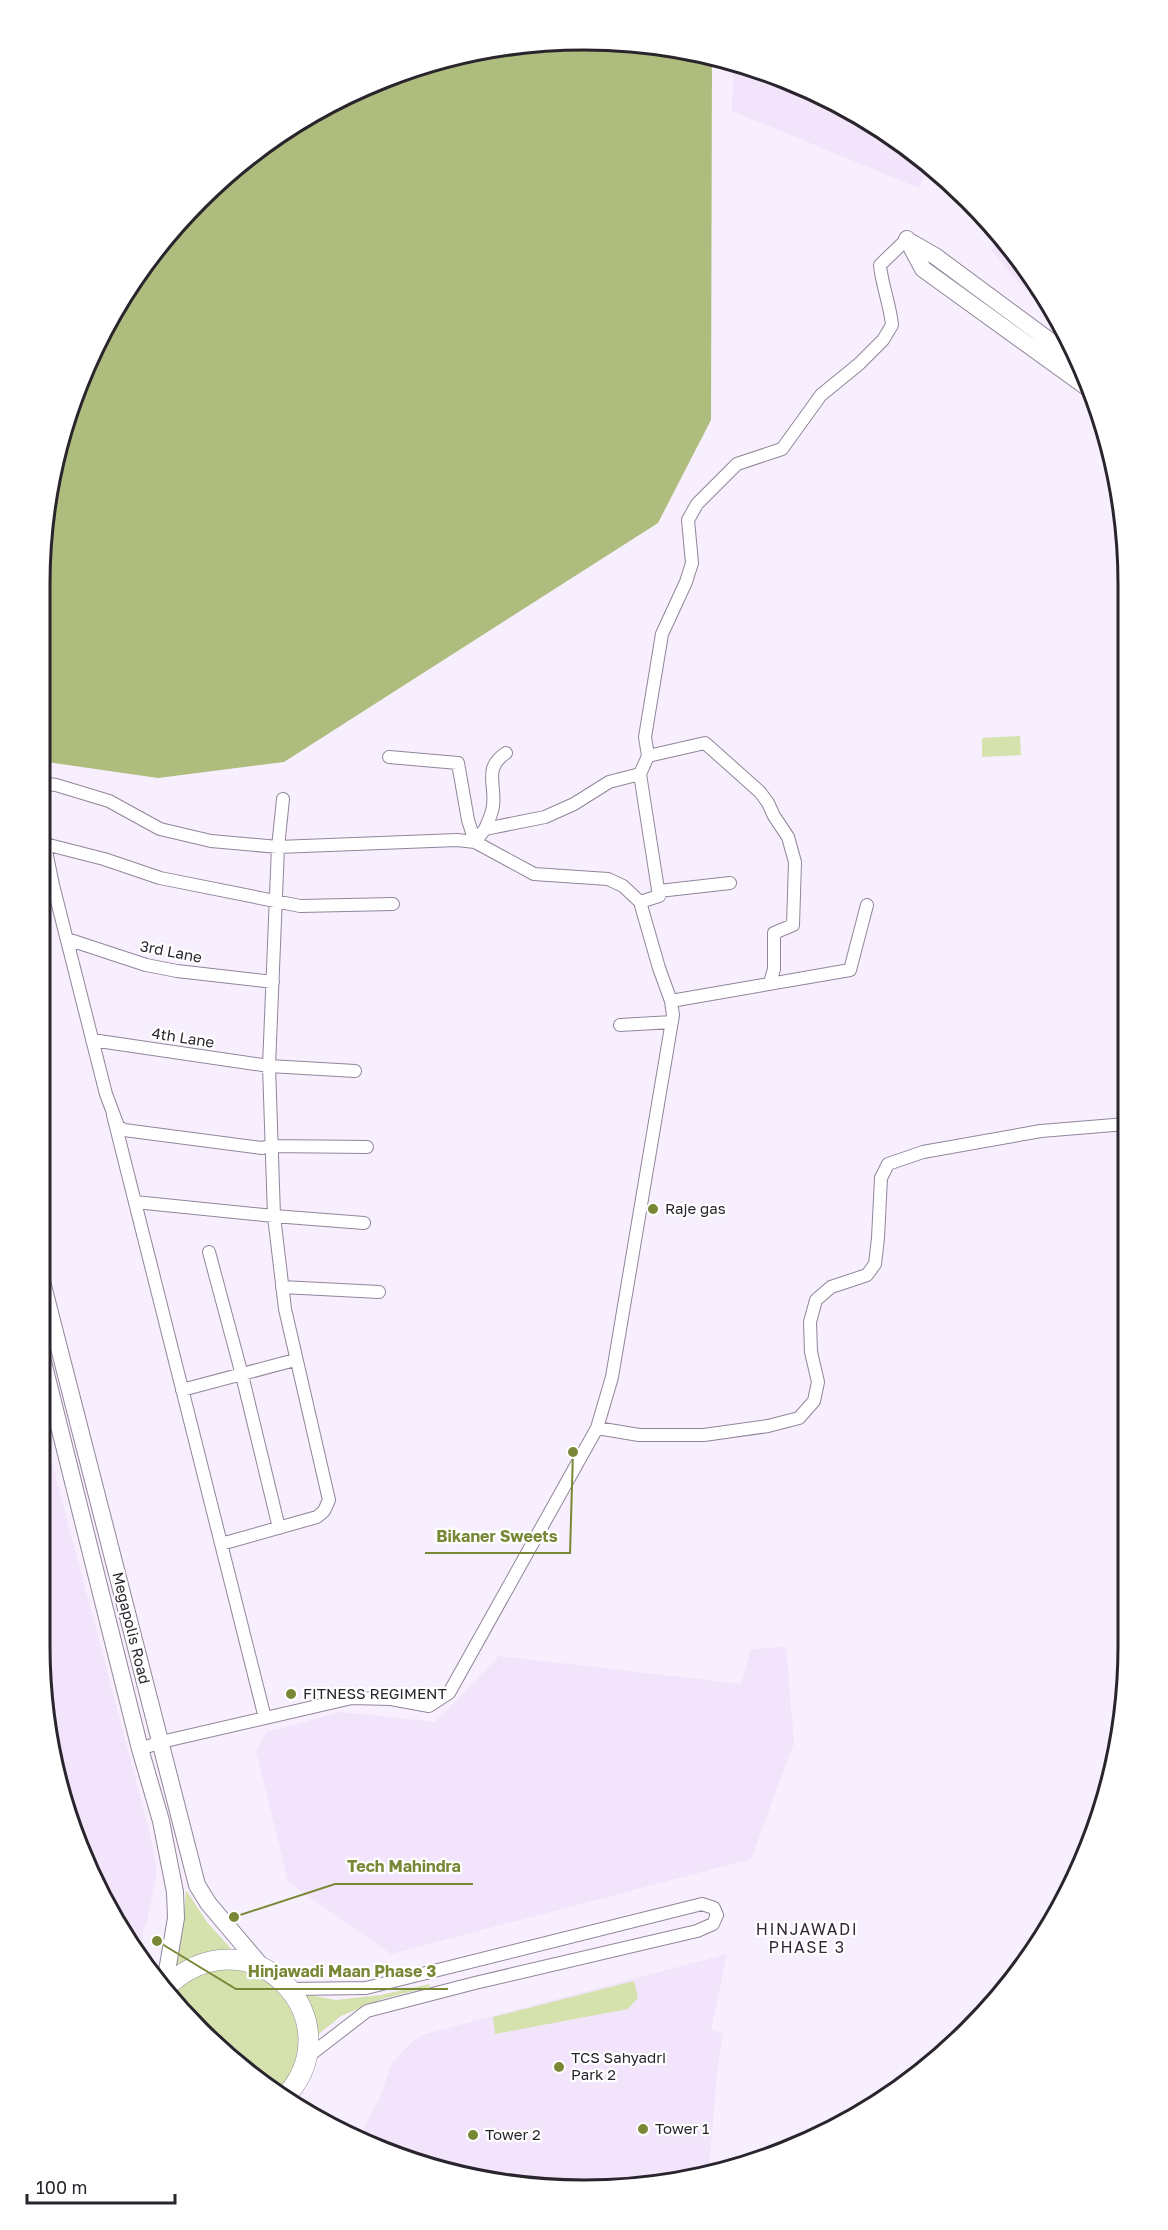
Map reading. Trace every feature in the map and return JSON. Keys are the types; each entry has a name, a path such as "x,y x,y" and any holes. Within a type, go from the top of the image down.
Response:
{"main road":[{"path":"170,1983 191,1967 208,1961 236,1960 262,1967 277,1976 290,1989 300,2005 306,2022 308,2040 306,2058 291,2092"}],"street":[{"path":"907,239 935,256 1065,352"},
{"path":"907,239 923,269 1079,382"},
{"path":"640,902 659,896 640,774 648,756 645,736 662,634 686,582 692,563 687,520 697,504 737,464 782,449 820,395 883,340 892,325 890,307 881,280 880,265 907,239"},
{"path":"648,756 705,743 760,792 788,837 795,862 794,925 774,933 775,959 770,982"},
{"path":"475,842 485,829 493,807 492,766 496,759 506,753"},
{"path":"389,757 458,763 468,820 475,842"},
{"path":"485,829 545,817 574,804 609,782 640,774"},
{"path":"50,784 109,801 160,829 211,841 278,847 457,840 475,842 534,874 608,879 623,886 640,902 671,1000 672,1022 612,1377 597,1428 449,1693 429,1706 391,1699 352,1698 161,1742 140,1749"},
{"path":"221,1544 317,1517 324,1511 328,1500 295,1360 282,1287 274,1216 269,1066 278,847 283,799"},
{"path":"50,845 104,859 160,878 300,906 393,904"},
{"path":"50,866 92,1040 113,1114 265,1718"},
{"path":"659,891 730,883"},
{"path":"671,1000 850,970 867,905"},
{"name":"3rd Lane","path":"67,939 146,965 273,982"},
{"path":"620,1025 672,1022"},
{"name":"4th Lane","path":"92,1040 269,1066 355,1071"},
{"path":"113,1114 118,1126 124,1130 262,1148 270,1146 367,1147"},
{"path":"597,1428 639,1435 704,1435 768,1426 799,1418 814,1401 818,1382 812,1352 810,1322 816,1300 831,1287 867,1275 875,1264 880,1178 888,1164 923,1152 1041,1131 1118,1125"},
{"path":"135,1202 364,1223"},
{"path":"209,1252 279,1528"},
{"path":"282,1287 379,1292"},
{"name":"Megapolis Road","path":"50,1313 197,1886 208,1904 262,1967"},
{"path":"182,1390 295,1360"},
{"name":"Megapolis Road","path":"50,1390 140,1749 161,1821 175,1892 176,1918 166,1978"},
{"path":"290,1989 366,1988 702,1904 714,1908 717,1915 713,1924 697,1932 475,1983 367,2011 306,2058"}],"shaded area":[{"path":"734,71 789,90 851,121 925,173 919,188 732,111"},
{"path":"995,243 1033,295 1015,279 992,251"},
{"path":"50,1455 150,1834 157,1872 147,1920 140,1942 121,1913 90,1851 78,1818 60,1750 51,1681"},
{"path":"786,1647 794,1743 751,1859 391,1954 288,1882 256,1751 267,1732 341,1712 435,1722 499,1656 741,1684 751,1649"},
{"path":"727,1954 711,2030 723,2033 709,2165 654,2176 619,2179 549,2179 514,2176 446,2162 412,2152 365,2133 364,2127 380,2098 392,2063 412,2042 425,2034"}],"green space":[{"path":"549,51 619,51 654,54 712,66 711,420 658,523 284,762 158,778 50,762 50,584 54,514 68,446 78,412 90,379 121,317 160,259 206,206 259,160 317,121 379,90 412,78 480,60"},
{"path":"1020,736 1021,755 982,757 982,738"},
{"path":"186,1890 207,1922 234,1952 202,1955 175,1967 183,1928"},
{"path":"239,1968 258,1975 283,1995 297,2024 299,2040 298,2056 293,2072 282,2086 232,2048 206,2024 175,1989 181,1983 210,1969"},
{"path":"634,1981 638,1998 628,2009 495,2034 493,2017"},
{"path":"429,1984 430,1987 382,1999 341,2016 316,2036 312,2015 304,1994 336,2000 381,1995"}],"place":[{"name":"Raje gas","path":"653,1209"},
{"name":"Bikaner Sweets","path":"573,1452"},
{"name":"FITNESS REGIMENT","path":"291,1694"},
{"name":"Tech Mahindra","path":"234,1917"},
{"name":"Hinjawadi Maan Phase 3","path":"157,1941"},
{"name":"TCS Sahyadri Park 2","path":"559,2067"},
{"name":"Tower 1","path":"643,2129"},
{"name":"Tower 2","path":"473,2135"}],"district":[{"name":"HINJAWADI PHASE 3","path":"807,1938"}]}
